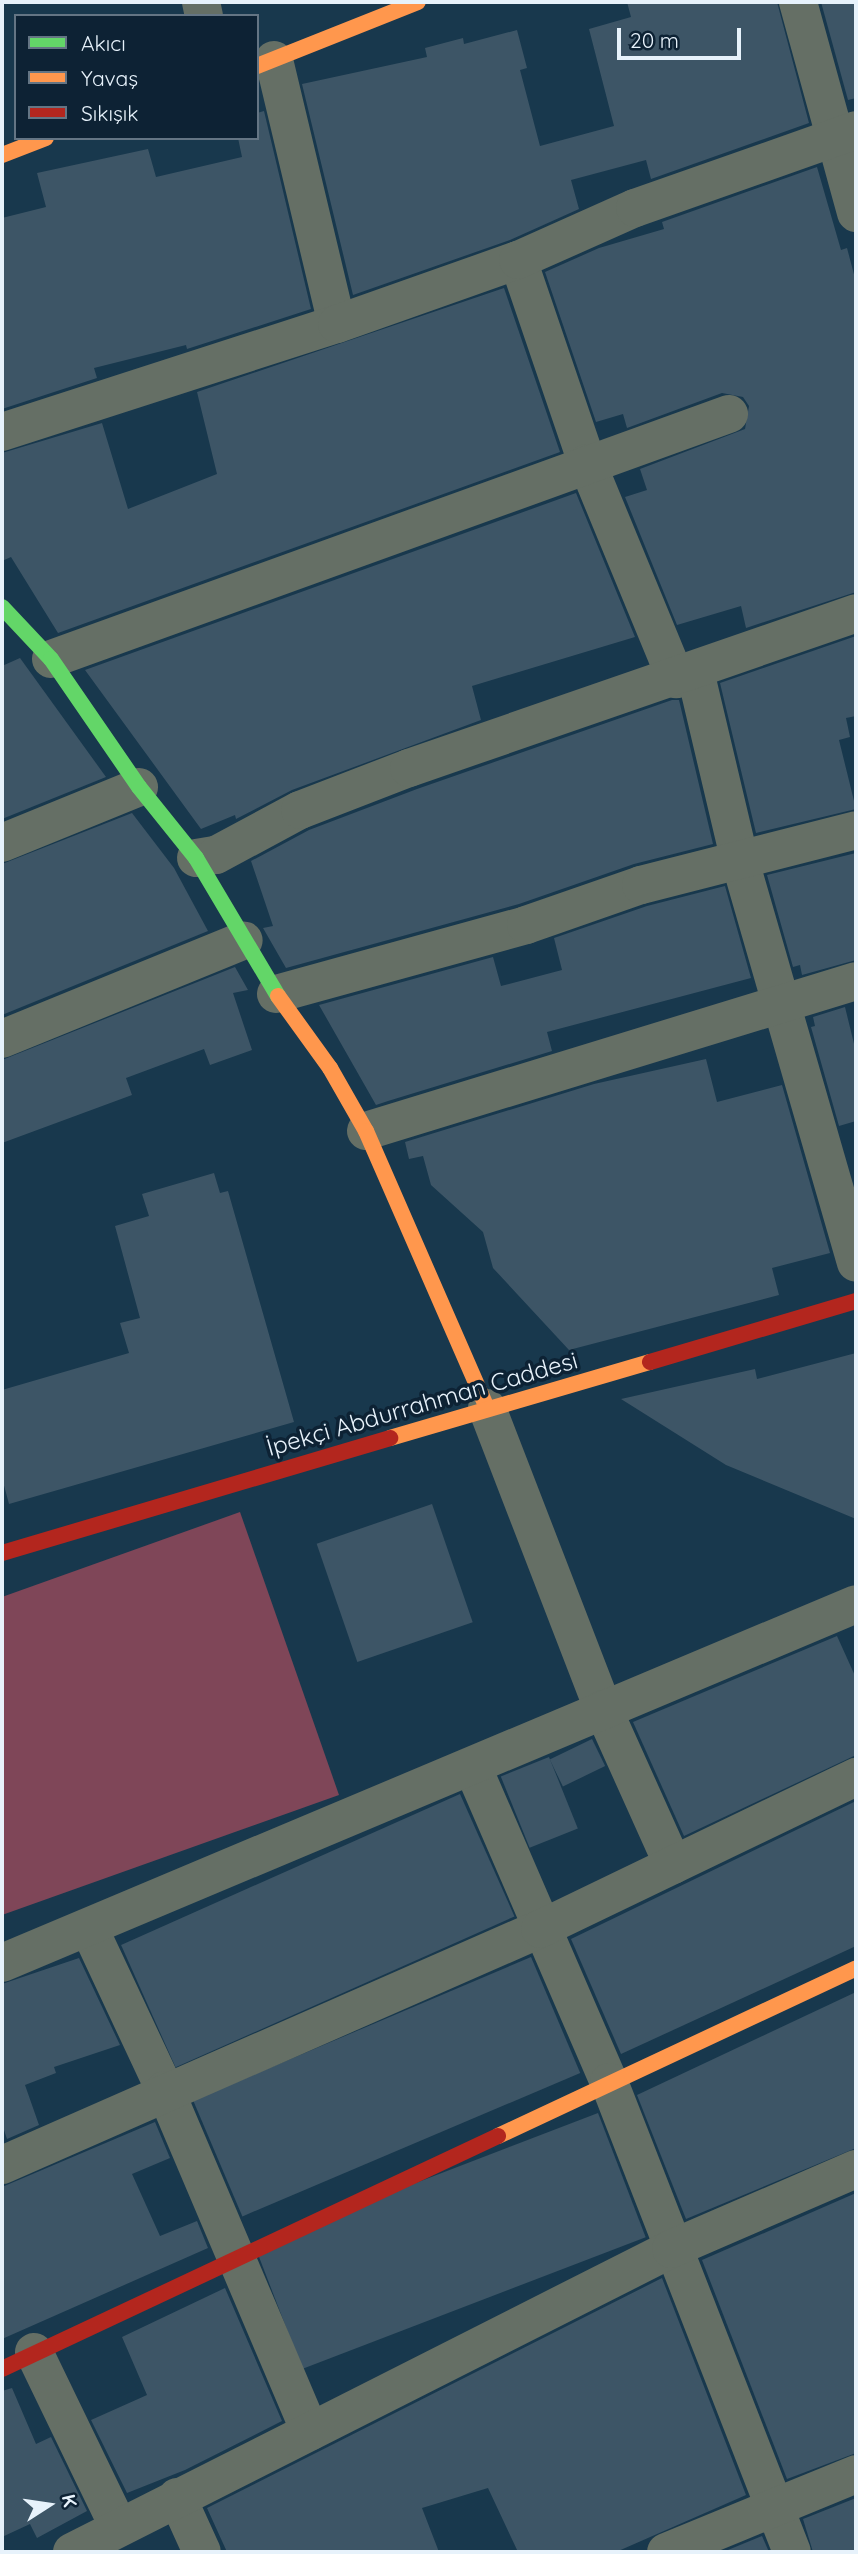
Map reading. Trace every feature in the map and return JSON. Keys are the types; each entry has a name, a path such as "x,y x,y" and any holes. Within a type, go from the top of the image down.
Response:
{"street":[{"path":"337,324 265,63 418,2"},
{"path":"798,2 846,135 856,214"},
{"path":"2,432 337,324 518,260 635,208 846,135"},
{"path":"2,155 41,140"},
{"path":"518,260 587,463 685,675 784,1001 856,1263"},
{"path":"51,659 587,463 729,414"},
{"path":"2,607 51,659 139,786 196,858 276,994 330,1069 366,1131 486,1408 603,1709 673,1865"},
{"path":"196,858 216,855 300,810 409,768 685,675 856,613"},
{"path":"2,843 139,786"},
{"path":"276,994 526,925 641,885 856,830"},
{"path":"2,1039 244,940"},
{"path":"366,1131 856,981"},
{"name":"İpekçi Abdurrahman Caddesi","path":"2,1553 486,1408 855,1307"},
{"path":"2,1963 473,1768 603,1709 856,1604"},
{"path":"473,1768 540,1929 610,2082 671,2249 792,2552"},
{"path":"2,2165 165,2090 540,1929 856,1777"},
{"path":"89,1928 165,2090 233,2258 310,2432"},
{"path":"118,2526 18,2361 856,1968"},
{"path":"72,2552 118,2526 671,2249 856,2169"},
{"path":"666,2552 856,2474"},
{"path":"177,2497 202,2552"}],"shaded area":[{"path":"240,1512 339,1795 2,1915 2,1597"}],"building":[{"path":"627,2 777,2 809,123 651,179 646,160 571,180 579,209 510,240 353,295 302,84 427,57 425,48 463,38 464,44 517,30 527,68 520,70 540,146 614,126 589,29 631,17"},
{"path":"821,2 856,2 856,98 848,100"},
{"path":"264,111 311,309 187,349 186,345 94,368 97,378 2,409 2,218 46,207 37,173 148,149 156,177 242,157 238,140 259,140 259,112"},
{"path":"817,167 841,250 847,248 856,282 856,592 746,628 741,606 677,625 625,497 647,490 640,469 745,429 749,406 743,397 722,393 627,428 623,414 596,422 545,272 599,248 664,229 662,222"},
{"path":"504,288 560,452 58,633 11,557 2,561 2,453 102,423 128,509 217,474 197,392"},
{"path":"576,493 635,637 472,686 481,720 292,790 236,819 235,815 201,829 85,670"},
{"path":"856,636 856,716 846,718 850,737 839,740 856,809 756,833 720,683"},
{"path":"20,658 106,777 2,819 2,666"},
{"path":"672,700 679,700 713,844 634,864 519,904 286,968 263,928 273,926 251,861 309,830 417,789"},
{"path":"132,813 174,868 208,931 2,1015 2,864"},
{"path":"856,853 856,960 802,975 800,965 793,967 767,875"},
{"path":"725,886 751,978 547,1032 552,1051 376,1105 319,1005 493,957 501,986 562,970 554,938 647,906"},
{"path":"235,967 248,990 233,993 252,1050 210,1065 204,1049 126,1078 132,1095 2,1143 2,1060"},
{"path":"845,1007 856,1052 856,1121 839,1126 811,1027 815,1026 813,1017"},
{"path":"706,1059 717,1102 782,1085 830,1253 772,1268 779,1295 569,1350 493,1268 483,1232 431,1185 423,1156 409,1159 405,1142 594,1084"},
{"path":"214,1173 220,1193 228,1191 294,1422 9,1504 2,1478 2,1390 129,1353 120,1323 140,1318 115,1226 149,1216 142,1194"},
{"path":"856,1353 856,1519 726,1465 621,1399 755,1369 757,1379"},
{"path":"432,1504 473,1622 357,1662 317,1544"},
{"path":"837,1636 856,1678 856,1755 684,1836 633,1722"},
{"path":"592,1739 605,1766 563,1787 550,1760"},
{"path":"549,1757 578,1828 530,1848 501,1776"},
{"path":"460,1794 515,1916 176,2067 121,1945"},
{"path":"856,1801 856,1946 621,2054 571,1939"},
{"path":"531,1957 580,2073 242,2216 193,2100"},
{"path":"79,1958 120,2045 54,2067 56,2073 25,2085 39,2125 7,2139 2,2124 2,1984"},
{"path":"856,1992 856,2148 686,2219 637,2095"},
{"path":"598,2113 646,2237 302,2369 254,2245"},
{"path":"155,2122 170,2158 132,2174 160,2236 197,2221 208,2248 2,2339 2,2187"},
{"path":"856,2193 856,2453 787,2479 702,2260"},
{"path":"662,2278 746,2495 616,2552 518,2552 488,2488 422,2508 439,2552 227,2552 207,2508"},
{"path":"225,2288 282,2421 185,2470 127,2493 91,2420 147,2395 122,2337"},
{"path":"12,2388 36,2444 51,2437 87,2511 37,2538 30,2524 2,2537 2,2391"},
{"path":"856,2498 856,2552 813,2552 803,2519"},
{"path":"762,2536 769,2552 723,2552"}],"traffic: fast":[{"path":"2,607 51,659 139,787 196,858 278,996"}],"traffic: slow":[{"path":"259,65 418,2"},
{"path":"2,155 41,140"},
{"path":"278,996 330,1068 366,1131 487,1408"},
{"path":"390,1438 650,1362"},
{"path":"498,2136 856,1968"}],"traffic: jam":[{"path":"650,1362 856,1301"},
{"path":"2,1553 390,1438"},
{"path":"2,2369 498,2136"}]}
